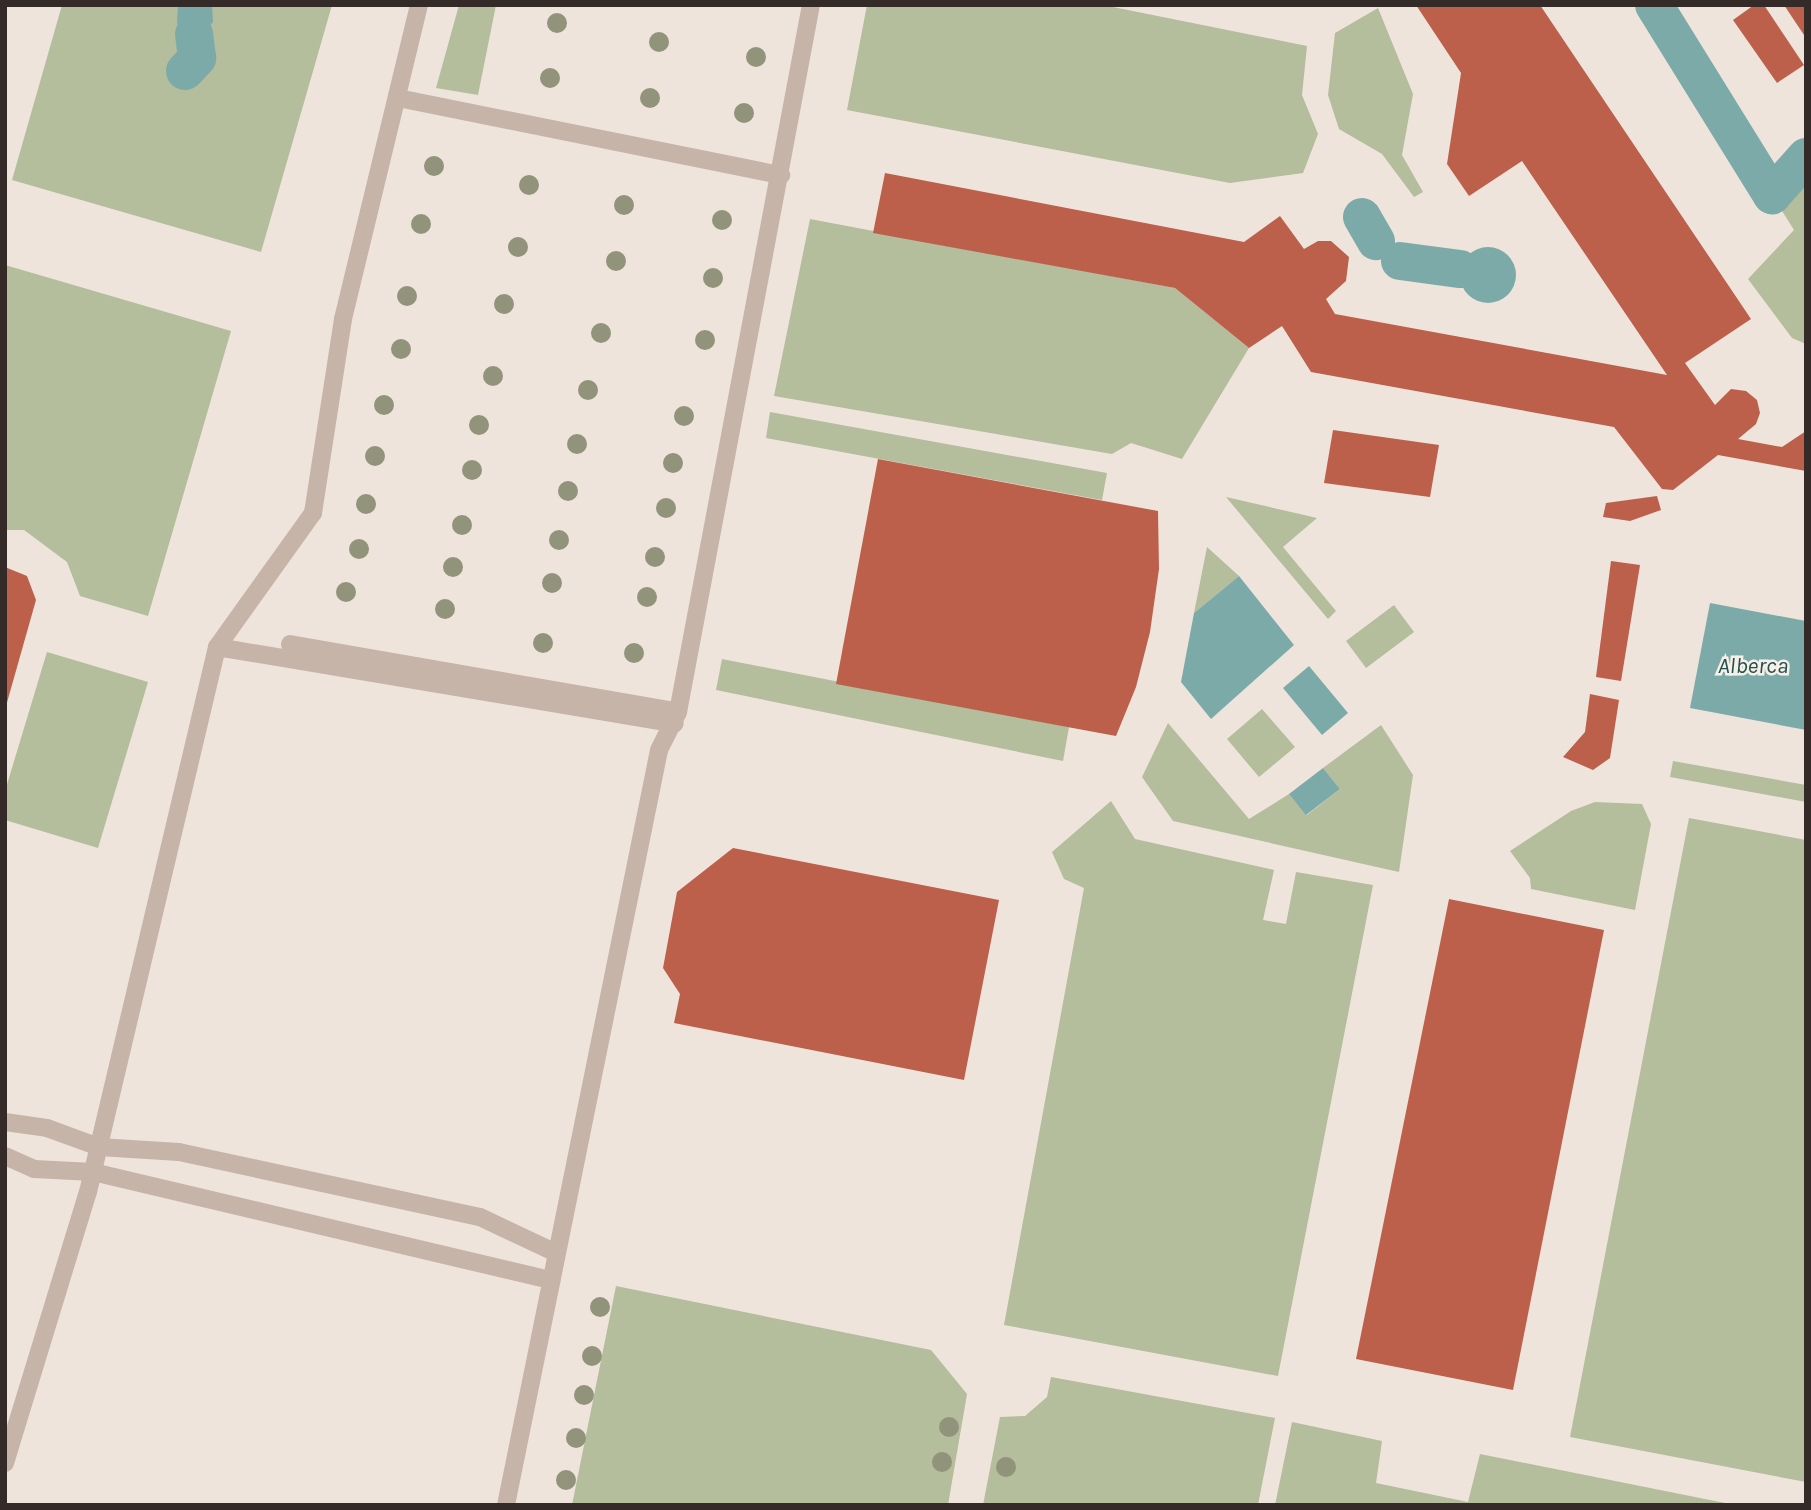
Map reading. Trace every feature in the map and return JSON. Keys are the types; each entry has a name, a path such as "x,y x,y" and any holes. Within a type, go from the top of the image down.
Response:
{"lane":[{"path":"5,1463 93,1172 217,647 313,513 342,319 419,5"},
{"path":"506,1505 659,750 677,718 811,5"},
{"path":"398,98 781,175"},
{"path":"290,644 677,718"},
{"path":"217,647 677,718"},
{"path":"5,1122 47,1128 99,1147 179,1152 480,1217 556,1253"},
{"path":"5,1156 34,1169 93,1172 551,1280"}],"green space":[{"path":"62,5 332,5 261,252 12,180"},
{"path":"459,5 496,5 478,95 436,88"},
{"path":"867,5 1103,5 1307,46 1302,95 1318,134 1303,173 1230,183 847,110"},
{"path":"1378,8 1413,94 1402,155 1423,192 1414,197 1382,154 1339,129 1328,95 1335,33"},
{"path":"1806,157 1806,344 1792,338 1748,279 1794,230 1772,195"},
{"path":"810,219 1175,288 1249,348 1182,459 1131,443 1112,454 774,396"},
{"path":"5,265 231,331 148,616 80,596 67,562 24,530 5,530"},
{"path":"770,412 1107,473 1102,500 766,438"},
{"path":"1226,497 1317,518 1283,547 1336,611 1328,619"},
{"path":"1207,547 1239,576 1194,613"},
{"path":"1394,605 1414,632 1366,668 1346,641"},
{"path":"47,652 148,682 98,848 5,820 5,791"},
{"path":"722,659 1069,727 1063,761 716,690"},
{"path":"1262,709 1295,747 1259,777 1227,739"},
{"path":"1168,723 1249,819 1289,794 1307,815 1340,789 1323,768 1381,725 1413,775 1399,872 1173,821 1142,777"},
{"path":"1673,761 1806,785 1806,802 1670,777"},
{"path":"1111,801 1135,839 1274,870 1263,920 1286,924 1296,872 1373,885 1278,1376 1004,1325 1084,888 1064,879 1052,852"},
{"path":"1595,802 1642,804 1651,824 1635,910 1531,889 1530,878 1510,851 1571,811"},
{"path":"1689,818 1806,840 1806,1482 1570,1437"},
{"path":"616,1286 931,1350 967,1394 948,1505 572,1505"},
{"path":"1051,1377 1275,1418 1258,1505 983,1505 1000,1417 1025,1416 1047,1397"},
{"path":"1292,1422 1382,1441 1376,1483 1468,1502 1480,1454 1735,1505 1275,1505"}],"water":[{"path":"178,5 212,5 213,22 204,32 185,32 177,23"},
{"path":"1482,247 1494,247 1504,251 1512,259 1516,275 1512,291 1504,299 1494,303 1482,303 1472,299 1464,291 1460,281 1460,269 1464,259 1472,251"},
{"path":"1239,576 1294,645 1211,719 1181,682 1194,613"},
{"name":"Alberca","path":"1710,603 1806,621 1806,730 1690,708"},
{"path":"1309,666 1348,713 1322,735 1283,688"},
{"path":"1323,768 1340,789 1306,815 1289,794"}],"building":[{"path":"1416,5 1540,5 1751,319 1685,363 1715,405 1731,389 1746,391 1757,400 1760,413 1756,424 1738,439 1782,447 1806,431 1806,471 1718,455 1673,490 1662,489 1614,427 1311,372 1282,326 1249,348 1175,288 873,233 885,173 1244,242 1280,216 1304,249 1318,241 1331,241 1349,257 1346,281 1326,299 1335,314 1667,375 1522,161 1469,196 1447,164 1461,73"},
{"path":"1754,5 1764,5 1804,65 1777,83 1733,20"},
{"path":"1784,5 1806,5 1806,38"},
{"path":"1333,430 1439,445 1430,497 1324,483"},
{"path":"878,459 1158,511 1159,569 1150,632 1136,687 1116,736 836,684"},
{"path":"1657,496 1661,510 1630,521 1603,517 1606,503"},
{"path":"1611,561 1640,565 1621,681 1596,677"},
{"path":"5,567 27,576 36,600 6,706"},
{"path":"1590,694 1619,700 1610,758 1593,770 1563,757 1585,732"},
{"path":"733,848 999,900 964,1080 674,1023 680,994 663,968 677,892"},
{"path":"1449,899 1604,930 1513,1390 1356,1359"}],"waterway":[{"path":"1654,5 1772,195 1806,157"},
{"path":"185,71 197,58 194,34"},
{"path":"1362,217 1376,241"},
{"path":"1400,261 1460,269"}]}
